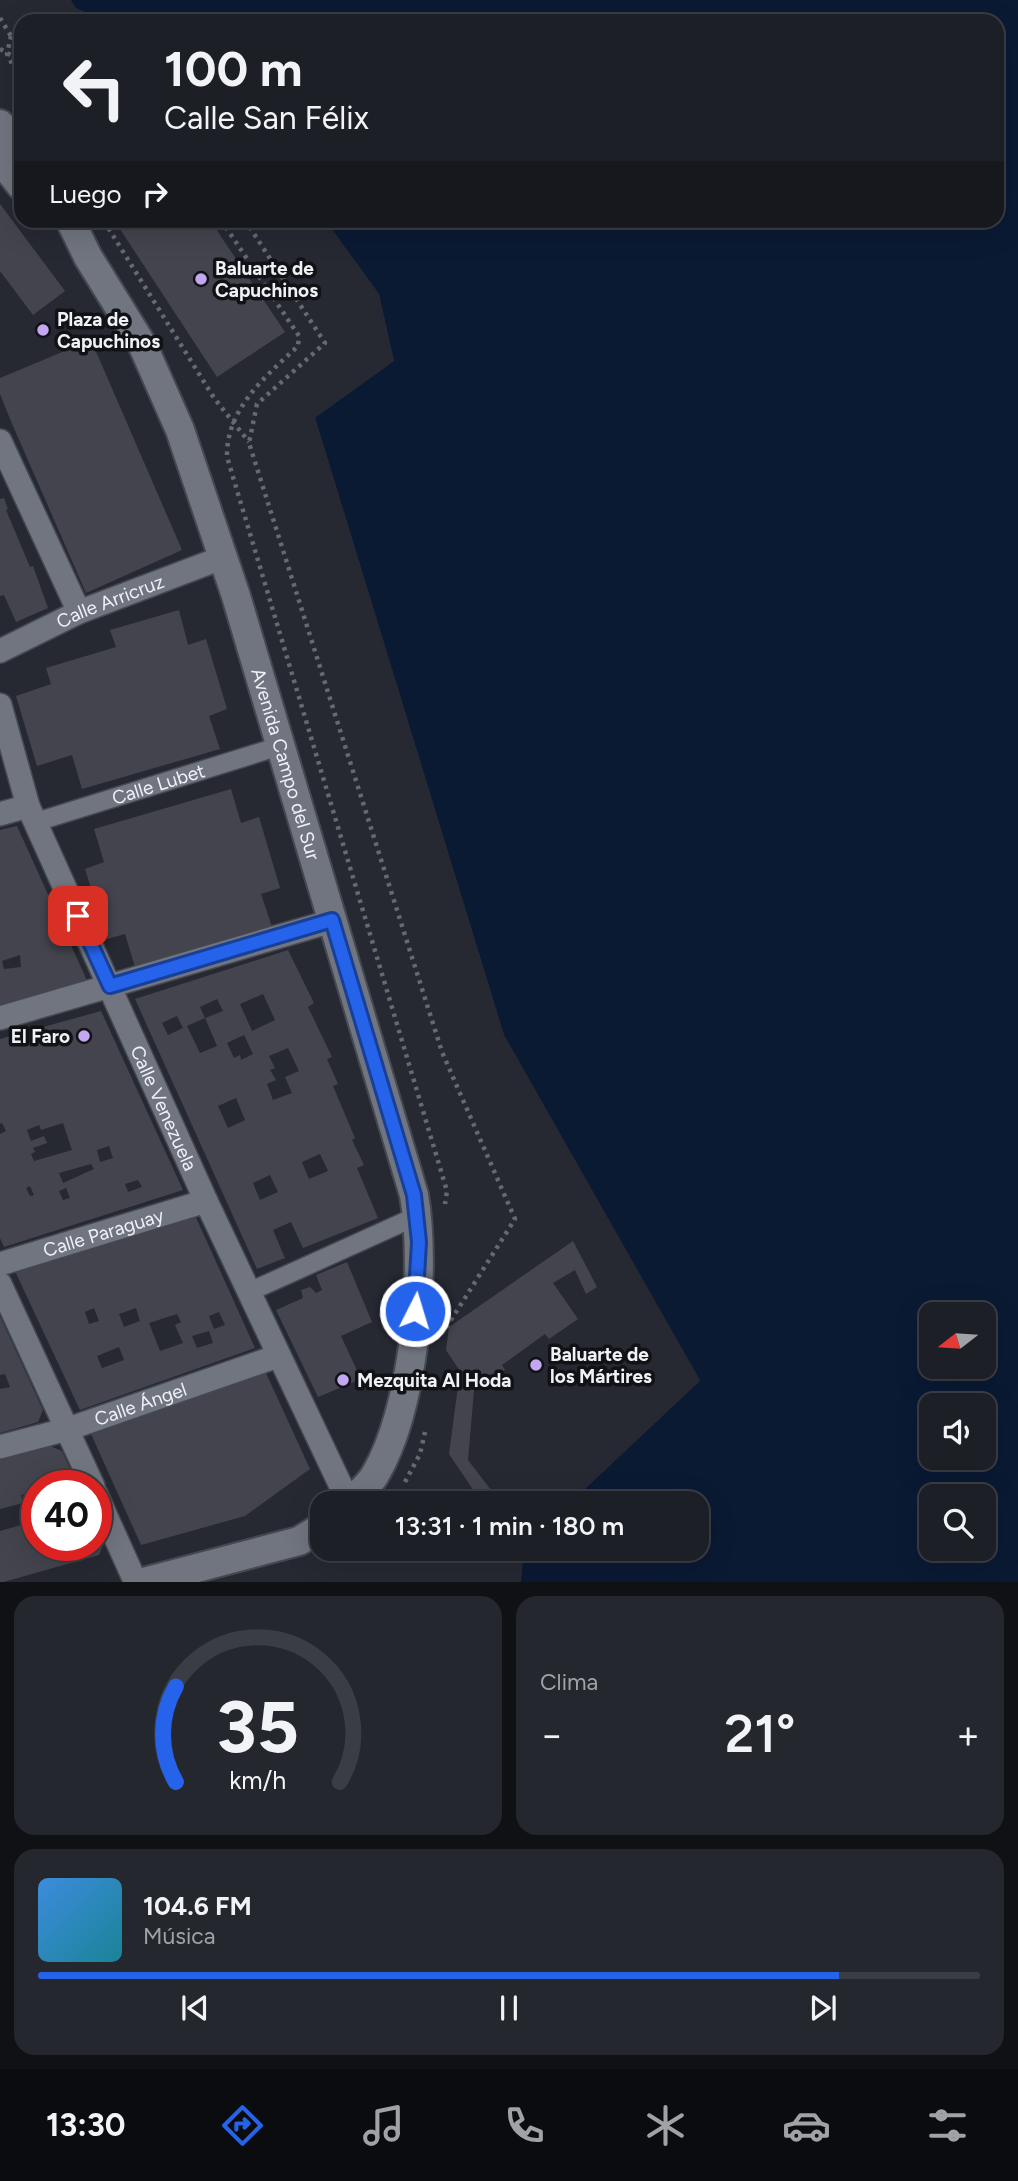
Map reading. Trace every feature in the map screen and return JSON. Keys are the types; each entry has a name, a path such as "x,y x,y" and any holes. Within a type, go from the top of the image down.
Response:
{"street":[{"path":"0,124 14,143"},
{"path":"0,159 14,177"},
{"name":"Avenida Campo del Sur","path":"57,228 88,257"},
{"name":"Avenida Campo del Sur","path":"74,228 88,257 143,346 180,430 224,557 417,1216 417,1292 409,1363 397,1429 375,1477 362,1491"},
{"path":"0,441 79,612"},
{"name":"Calle Arricruz","path":"0,651 79,612 224,557"},
{"name":"Calle Venezuela","path":"0,705 32,814 206,1201 344,1491"},
{"name":"Calle Lubet","path":"0,814 32,814 280,746"},
{"path":"0,1018 332,920"},
{"name":"Calle Paraguay","path":"0,1264 206,1201"},
{"path":"249,1292 417,1216"},
{"path":"0,1284 86,1470"},
{"name":"Calle Ángel","path":"0,1447 68,1429 278,1356"},
{"path":"112,1528 138,1582"},
{"path":"142,1582 299,1541 310,1534"}],"path":[{"path":"0,18 14,38"},
{"path":"11,36 7,54 14,68"},
{"path":"0,49 14,58"},
{"path":"108,228 214,398 250,443 442,1052 515,1219 440,1337"},
{"path":"250,228 325,343 257,404 250,443"},
{"path":"401,1490 420,1454 426,1429"}],"water":[{"path":"71,0 1018,0 1018,1582 521,1582 523,1561 709,1561 709,1491 583,1491 700,1380 504,1035 315,417 394,361 379,294 331,228 1004,228 1004,14 90,14 76,8"}],"pier":[{"path":"329,228 379,294 394,361 315,418 504,1035 700,1381 583,1491 580,1491 696,1380 500,1036 311,418 390,359 376,295"}],"building":[{"path":"0,204 14,223 14,228 18,228 65,291 33,315 0,271"},
{"name":"Baluarte de Capuchinos","path":"119,228 215,228 285,332 217,377"},
{"path":"91,340 182,550 86,593 0,394 0,378"},
{"path":"4,498 8,509 6,510 30,567 33,566 48,608 16,622 4,595 0,596 0,499"},
{"path":"179,610 188,645 206,639 227,709 209,716 220,749 82,789 72,755 37,766 16,696 51,684 46,668 116,647 110,630"},
{"path":"231,789 241,823 259,817 280,888 261,894 272,927 135,967 125,934 107,939 85,869 104,862 94,829"},
{"path":"17,826 89,985 0,1010 0,830","holes":["20,955 21,967 4,969 2,961"]},
{"path":"288,950 314,1003 308,1007 332,1057 327,1059 338,1084 333,1086 355,1138 352,1140 364,1165 357,1168 378,1218 303,1248 291,1222 273,1230 285,1258 257,1269 135,999","holes":["263,994 275,1020 252,1031 240,1004","217,999 223,1011 205,1018 200,1007","177,1016 183,1028 168,1035 162,1023","205,1018 217,1046 200,1053 187,1026","244,1035 253,1054 241,1060 240,1055 234,1058 227,1043","288,1048 299,1071 285,1077 292,1093 273,1100 267,1084 276,1080 270,1070 275,1068 269,1056","236,1098 245,1120 228,1128 218,1106","320,1154 328,1171 309,1179 302,1162","270,1175 278,1192 260,1200 253,1183"]},
{"path":"101,1011 183,1190 4,1247 0,1238 0,1134 6,1131 2,1123 0,1124 0,1039","holes":["63,1123 72,1150 34,1161 31,1154 35,1152 33,1148 47,1143 44,1136 31,1141 27,1130 39,1125 41,1130","109,1146 113,1158 100,1162 97,1150","91,1164 94,1169 63,1183 59,1173","138,1180 142,1187 128,1192 125,1184","30,1186 34,1195 30,1196 26,1188","66,1188 70,1198 63,1200 59,1191"]},
{"path":"194,1213 255,1348 80,1410 14,1269","holes":["94,1308 99,1321 89,1324 85,1312","136,1308 140,1321 124,1327 119,1314","219,1312 225,1325 214,1329 209,1316","177,1314 181,1322 175,1325 183,1343 160,1351 149,1323","209,1331 213,1343 197,1348 192,1336","119,1347 124,1360 102,1368 97,1356"]},
{"path":"573,1241 597,1287 586,1294 575,1270 553,1283 578,1319 549,1339 545,1334 502,1365 505,1370 474,1391 468,1460 492,1491 474,1491 449,1454 460,1371 446,1350 449,1327"},
{"path":"347,1262 372,1322 341,1336 361,1379 318,1397 276,1310 303,1298 301,1290 310,1287 316,1293 322,1290 316,1275"},
{"path":"0,1316 43,1410 38,1422 0,1433 0,1389 10,1387 5,1374 0,1375"},
{"path":"266,1373 310,1469 245,1516 141,1545 112,1481 112,1470 107,1470 91,1434"},
{"path":"50,1446 62,1451 71,1470 21,1470 21,1504 0,1509 0,1460"},
{"path":"21,1525 21,1561 78,1561 4,1582 0,1582 0,1531"}],"place":[{"name":"Baluarte de Capuchinos","path":"201,279"},
{"name":"Plaza de Capuchinos","path":"43,330"},
{"name":"El Faro","path":"84,1036"},
{"name":"Baluarte de los Mártires","path":"536,1365"},
{"name":"Mezquita Al Hoda","path":"343,1380"}],"route":[{"path":"78,916 110,986 332,920 414,1195 419,1242 415,1311"}]}
